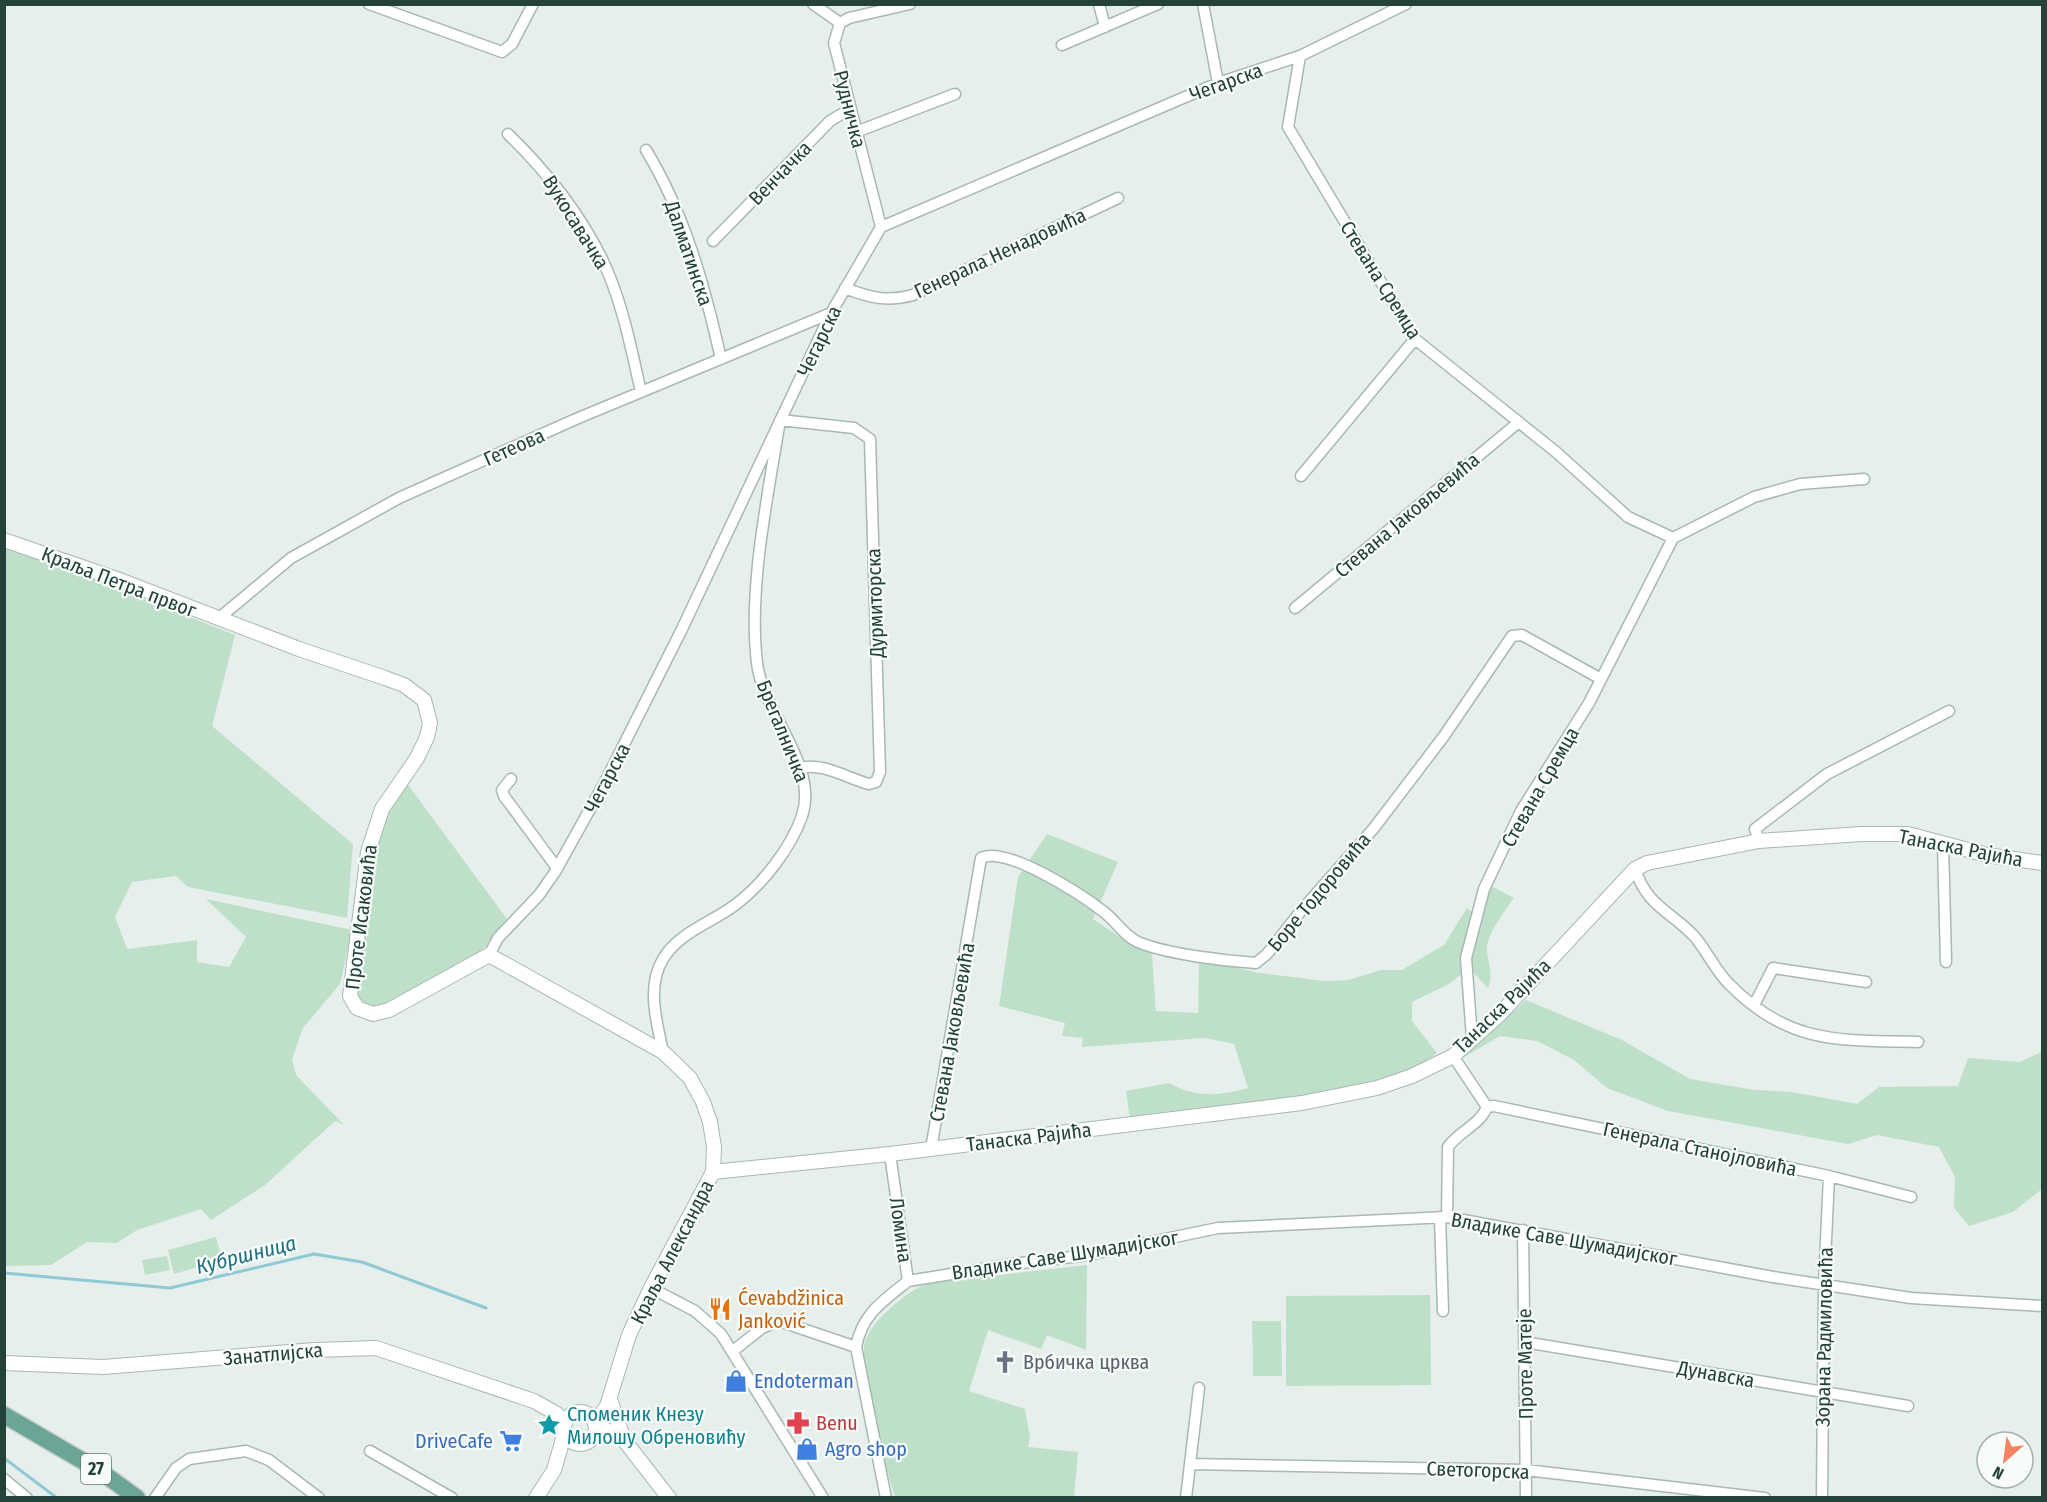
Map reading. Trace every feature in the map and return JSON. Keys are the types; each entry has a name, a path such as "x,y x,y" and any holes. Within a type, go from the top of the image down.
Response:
{"main road":[{"name":"27","path":"4,1415 100,1471 137,1497"}],"street":[{"path":"369,4 502,52 512,45 533,4"},
{"path":"816,6 840,23 849,18 910,4"},
{"path":"1099,4 1105,27"},
{"path":"1062,45 1158,4"},
{"path":"1203,4 1218,83"},
{"name":"Чегарска","path":"489,955 498,938 539,895 557,868 637,722 831,313 881,227 1218,83 1300,56 1406,4"},
{"name":"Рудничка","path":"840,23 834,43 881,227"},
{"name":"Стевана Сремца","path":"1300,56 1288,127 1415,339 1519,422 1628,517 1673,538 1601,679 1557,756 1521,811 1484,889 1466,958 1472,1038"},
{"path":"856,132 955,94"},
{"name":"Венчачка","path":"713,241 830,121 850,109"},
{"name":"Вукосавачка","path":"508,134 549,177 602,260 617,298 641,392"},
{"name":"Далматинска","path":"646,150 670,194 690,248 721,359"},
{"name":"Генерала Ненадовића","path":"845,288 866,297 892,300 914,295 1118,198"},
{"name":"Гетеова","path":"218,620 291,558 399,498 641,392 831,313"},
{"path":"1301,476 1415,339"},
{"name":"Брегалничка","path":"663,1052 654,1008 655,986 663,958 685,935 734,906 757,885 773,865 802,816 807,793 806,780 767,699 757,665 756,594 780,420"},
{"name":"Дурмиторска","path":"780,420 854,428 870,439 880,772 876,782 869,784 824,769 808,766 800,768"},
{"name":"Стевана Јаковљевића","path":"1295,608 1519,422"},
{"path":"1673,538 1697,523 1754,497 1800,484 1864,479"},
{"name":"Краља Петра првог","path":"4,540 117,579 232,624"},
{"name":"Проте Исаковића","path":"232,624 404,685 417,693 428,709 427,737 417,758 382,809 368,852 350,996 357,1008 373,1014 389,1010 489,955"},
{"name":"Боре Тодоровића","path":"972,916 981,858 995,854 1058,881 1107,913 1137,942 1256,963 1267,954 1387,811 1444,736 1512,636 1522,635 1601,679"},
{"path":"1759,841 1755,829 1827,774 1949,711"},
{"path":"511,779 502,790 504,796 557,868"},
{"name":"Танаска Рајића","path":"714,1172 890,1154 1340,1097 1412,1076 1453,1056 1499,1015 1635,869 1647,863 1681,855 1759,841 1861,834 1908,834 1987,855 2043,863"},
{"path":"1943,843 1946,962"},
{"path":"1635,869 1652,902 1693,936 1728,983 1781,1025 1825,1039 1918,1042"},
{"name":"Стевана Јаковљевића","path":"931,1149 972,916"},
{"path":"489,955 663,1052"},
{"path":"1754,1005 1773,968 1866,982"},
{"name":"Краља Александра","path":"565,1428 570,1416 589,1418 610,1396 629,1335 651,1288 714,1172 712,1133 703,1102 686,1073 663,1052"},
{"path":"1443,1311 1444,1217 1448,1147 1453,1140 1483,1117 1487,1107 1453,1056"},
{"name":"Генерала Станојловића","path":"1487,1107 1494,1106 1829,1176 1911,1197"},
{"name":"Ломина","path":"856,1347 859,1334 870,1313 908,1281 890,1154"},
{"name":"Зорана Радмиловића","path":"1822,1497 1824,1284 1829,1176"},
{"name":"Владике Саве Шумадијског","path":"908,1281 1013,1264 1088,1255 1218,1228 1444,1217 1911,1298 2043,1306"},
{"name":"Проте Матеје","path":"1524,1230 1526,1497"},
{"path":"651,1288 705,1317 733,1351 823,1497"},
{"path":"733,1351 762,1328 779,1321 856,1347 886,1497"},
{"name":"Дунавска","path":"1524,1342 1908,1406"},
{"name":"Занатлијска","path":"4,1363 103,1367 315,1350 376,1348 589,1418 624,1440"},
{"path":"1186,1497 1199,1388"},
{"path":"610,1396 624,1440 669,1497"},
{"name":"Занатлијска","path":"534,1401 557,1414 570,1441 588,1441"},
{"path":"588,1441 589,1418"},
{"path":"554,1470 565,1428"},
{"path":"536,1497 554,1470 588,1441 610,1436 624,1440"},
{"path":"155,1497 176,1468 189,1459 246,1451 269,1460 319,1497"},
{"path":"370,1451 452,1497"},
{"name":"Светогорска","path":"1190,1464 1526,1470 1765,1497"},
{"path":"4,1479 27,1497"}],"green space":[{"path":"4,546 74,571 235,635 212,726 353,844 347,918 188,887 176,876 132,882 115,917 127,949 197,940 197,962 229,967 246,937 206,899 352,930 340,984 303,1028 292,1059 296,1075 344,1125 335,1121 265,1185 211,1220 201,1209 137,1230 117,1243 87,1242 51,1265 5,1266"},
{"path":"406,782 507,919 478,955 375,1010 356,1001 371,851 385,816"},
{"path":"1047,834 1118,862 1093,919 1124,940 1152,954 1156,1011 1198,1013 1199,960 1260,973 1325,981 1348,980 1381,970 1402,970 1444,945 1467,908 1482,921 1484,902 1491,886 1514,898 1490,936 1487,949 1491,973 1488,988 1469,968 1449,984 1412,1002 1412,1021 1437,1053 1423,1064 1379,1085 1130,1120 1126,1091 1169,1083 1188,1091 1208,1094 1228,1093 1248,1088 1234,1044 1205,1038 1082,1047 1083,1038 1062,1036 1065,1023 999,1006 1018,877"},
{"path":"1526,1000 1622,1040 1690,1079 1755,1090 1792,1092 1857,1104 1879,1087 1958,1086 1968,1058 2019,1062 2042,1052 2042,1189 2013,1212 1969,1226 1954,1208 1955,1177 1939,1147 1877,1135 1848,1144 1668,1111 1607,1088 1574,1060 1537,1041 1500,1036 1459,1060"},
{"path":"216,1237 222,1260 174,1274 168,1250"},
{"path":"167,1256 170,1270 145,1275 142,1260"},
{"path":"1087,1265 1086,1350 1047,1335 1041,1349 988,1330 969,1391 1025,1409 1030,1437 1028,1447 1078,1452 1074,1497 896,1497 882,1447 864,1356 864,1345 873,1327 900,1300 928,1283"},
{"path":"1430,1295 1431,1385 1286,1386 1286,1296"},
{"path":"1252,1321 1281,1321 1282,1376 1253,1376"}],"waterway":[{"name":"Кубршница","path":"4,1273 170,1288 314,1254 362,1262 486,1308"},
{"path":"4,1458 57,1498"}],"place":[{"name":"Ćevabdžinica Janković","path":"720,1309"},
{"name":"Врбичка црква","path":"1005,1362"},
{"name":"Endoterman","path":"736,1381"},
{"name":"Benu","path":"798,1423"},
{"name":"Споменик Кнезу Милошу Обреновићу","path":"549,1425"},
{"name":"DriveCafe","path":"511,1441"},
{"name":"Agro shop","path":"807,1449"}]}
